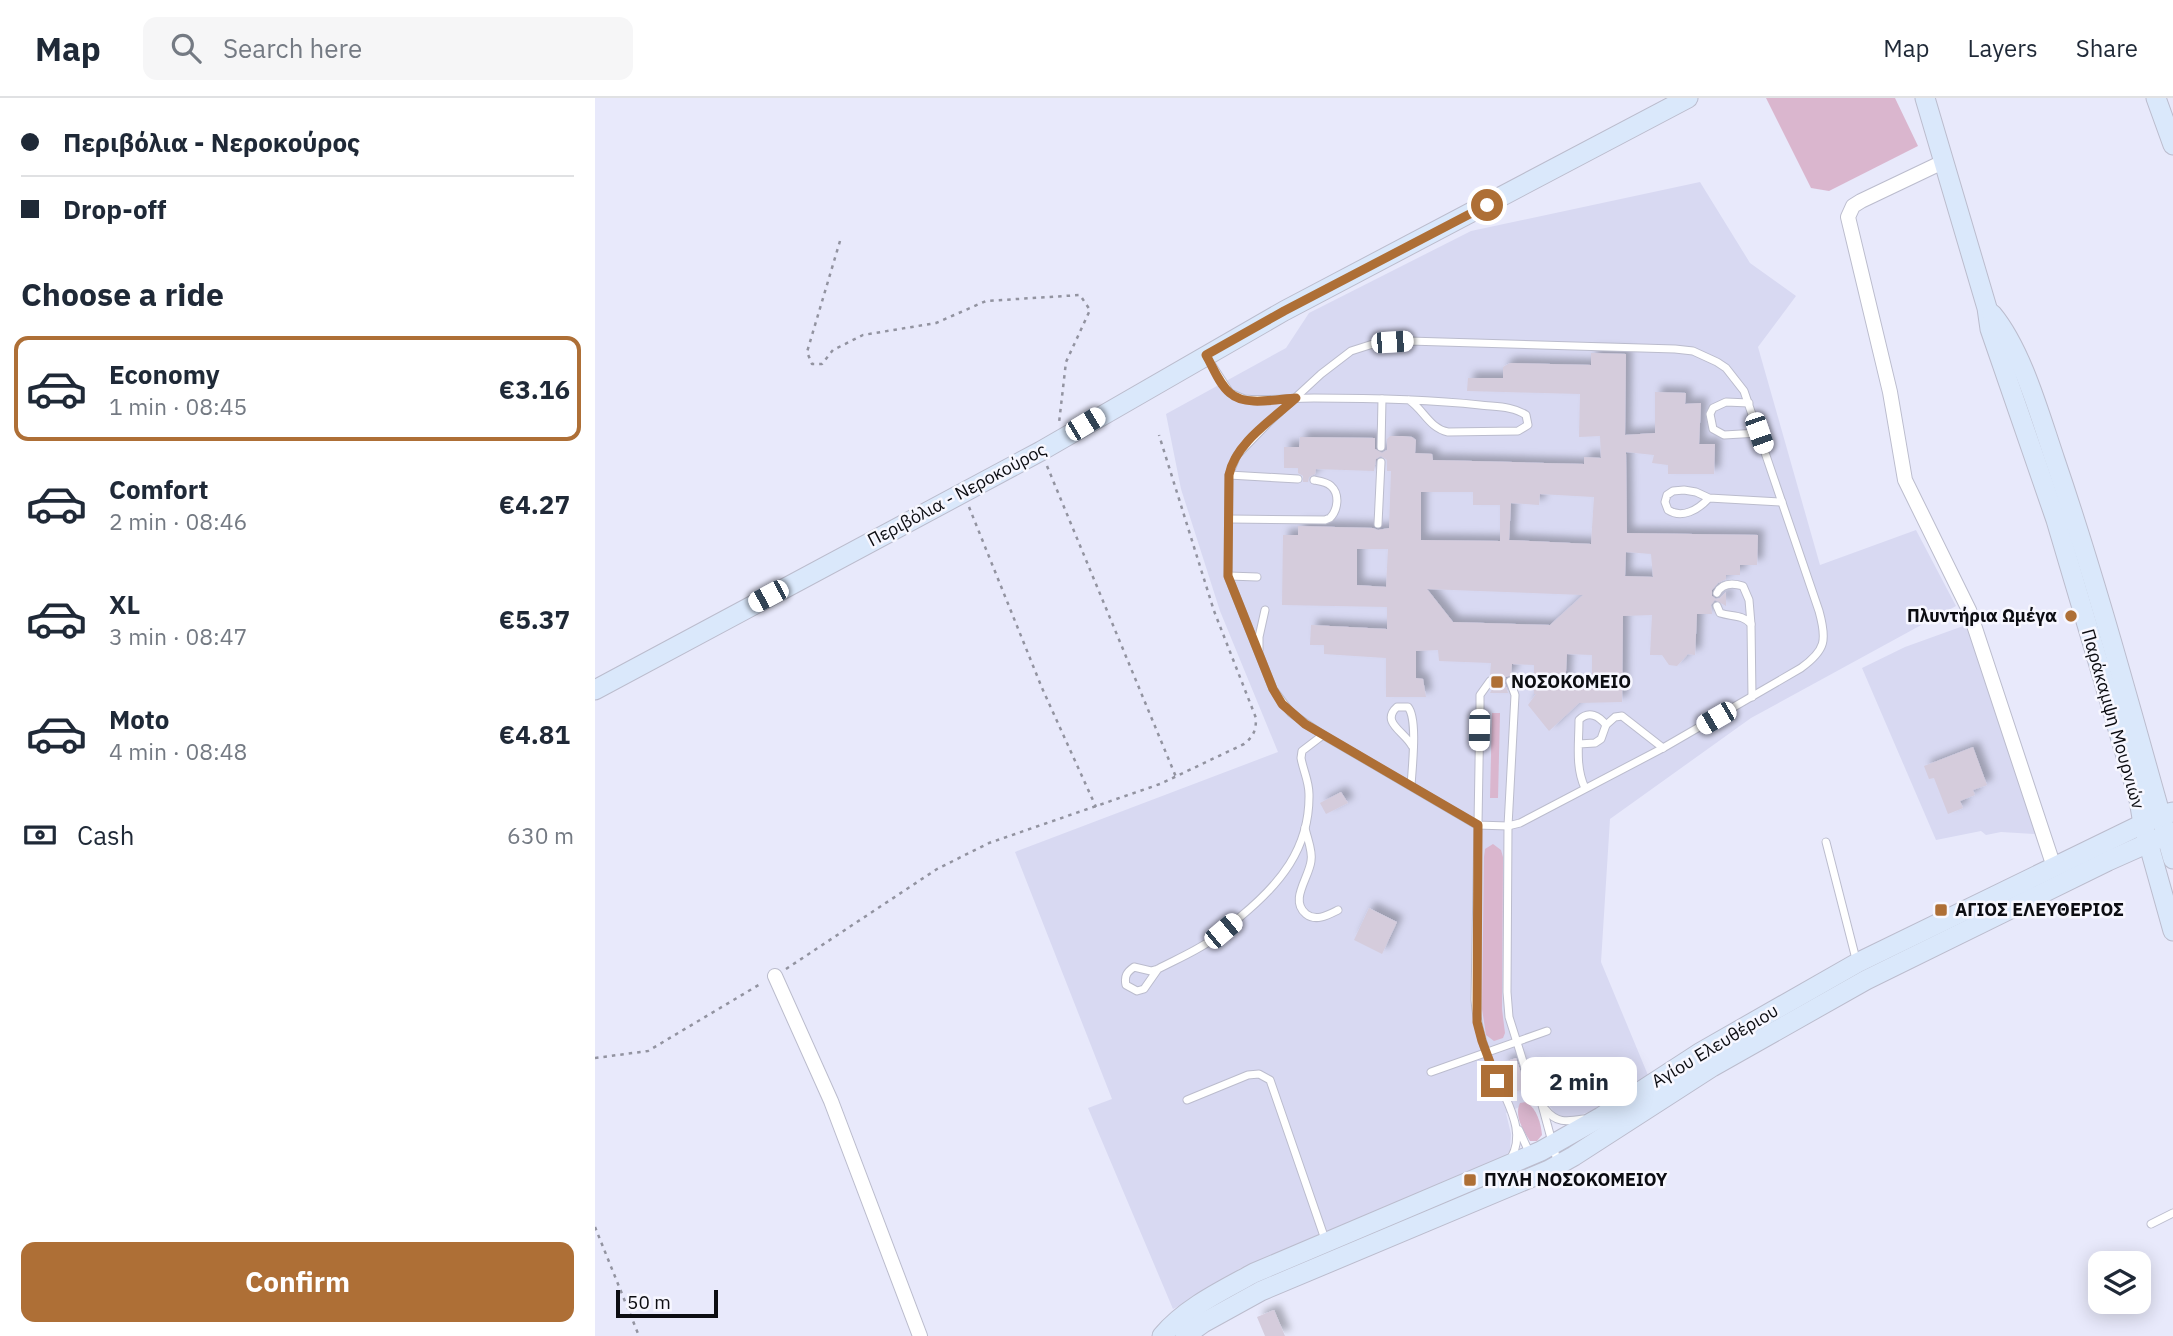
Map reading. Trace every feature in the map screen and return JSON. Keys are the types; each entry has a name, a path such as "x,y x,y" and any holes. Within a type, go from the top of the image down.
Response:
{"main road":[{"name":"Περιβόλια - Νεροκούρος","path":"595,690 1041,451 1284,311 1688,98"},
{"name":"Παράκαμψη Μουρνιών","path":"1925,98 1987,308 1990,329 2056,520 2139,800 2159,817 2163,837 2173,859"},
{"path":"2156,98 2173,145"},
{"name":"Αγίου Ελευθέριου","path":"1185,1336 1330,1250 1553,1145 1701,1052 1857,963 2159,817"},
{"name":"Παράκαμψη Μουρνιών","path":"2163,837 2156,873 2173,930"},
{"name":"Αγίου Ελευθέριου","path":"1162,1336 1192,1310 1223,1290 1540,1174 1711,1068 1865,980 2116,857 2163,837"},
{"path":"2116,857 2136,860 2156,873"}],"street":[{"path":"1945,161 1861,201 1853,206 1848,217 1890,392 1905,480 1969,610 2054,867"},
{"path":"775,976 831,1101 920,1336"}],"lane":[{"path":"1409,341 1693,351 1706,355 1726,368 1744,391 1749,403 1823,627 1823,646 1812,660 1801,668 1663,748 1520,823 1509,826 1478,825 1323,735 1282,704 1261,661 1229,576 1229,475 1233,462 1243,447 1350,351 1375,343 1409,341"},
{"path":"1206,355 1224,386 1235,397 1260,400 1409,400 1507,408 1526,415 1528,425 1518,431 1439,430 1430,424 1409,400"},
{"path":"1381,447 1382,399"},
{"path":"1749,403 1719,404 1713,408 1710,422 1713,429 1724,435 1759,433"},
{"path":"1378,524 1381,462"},
{"path":"1229,475 1297,479"},
{"path":"1230,519 1330,518 1336,508 1335,491 1331,486 1314,480"},
{"path":"1709,498 1697,509 1681,514 1668,510 1665,502 1667,495 1673,491 1696,492 1709,498 1782,502"},
{"path":"1229,576 1257,578"},
{"path":"1717,593 1728,584 1744,586 1749,600 1752,697"},
{"path":"1717,606 1720,613 1746,618 1751,624"},
{"path":"1261,661 1259,637 1265,610"},
{"path":"1490,681 1480,695 1475,1000 1477,1022 1497,1081"},
{"path":"1510,681 1515,695 1509,826 1507,992 1509,1017 1526,1071"},
{"path":"1411,786 1412,746 1412,710 1408,706 1397,706 1390,719 1393,725 1408,737 1412,746"},
{"path":"1584,788 1579,768 1579,720 1583,716 1593,714 1606,726"},
{"path":"1579,744 1595,743 1601,739 1606,726 1615,717 1622,716 1663,748"},
{"path":"1158,969 1144,989 1137,991 1126,985 1128,972 1134,967 1151,971 1158,969 1210,941 1274,887 1293,860 1304,827 1309,795 1301,751 1323,735"},
{"path":"1304,827 1311,861 1300,895 1300,905 1304,913 1312,918 1325,917 1338,910"},
{"path":"1826,842 1857,963"},
{"path":"1431,1072 1547,1031"},
{"path":"1188,1100 1248,1075 1259,1074 1270,1080 1330,1250"},
{"path":"1533,1085 1542,1105 1558,1165"},
{"path":"1505,1096 1540,1174"},
{"path":"1542,1105 1551,1117 1562,1122 1601,1116"},
{"path":"1504,1168 1514,1154 1517,1142 1516,1123"},
{"path":"2151,1224 2173,1213"}],"path":[{"path":"840,241 807,352 812,364 822,364 833,350 863,335 936,323 986,301 1080,295 1090,310 1066,362 1059,408 1059,422 1064,437"},
{"path":"595,1058 648,1051 775,976 937,869 989,843 1096,807 1175,776 1244,744 1252,737 1256,729 1256,718 1214,611 1159,435"},
{"path":"1041,451 1175,776"},
{"path":"963,493 1042,688 1096,807"},
{"path":"595,1227 639,1336"}],"shaded area":[{"path":"1766,98 1895,98 1918,146 1829,191 1811,188"},
{"path":"1700,182 1750,263 1796,296 1758,347 1820,565 1916,530 1956,606 1751,718 1610,819 1601,962 1650,1080 1596,1109 1570,1119 1556,1114 1542,1097 1506,1113 1511,1134 1510,1151 1499,1163 1239,1269 1217,1288 1173,1309 1088,1108 1112,1099 1015,852 1278,752 1220,611 1181,489 1166,414 1286,348 1309,313 1471,231"},
{"path":"1966,625 2038,832 2035,834 2001,832 1986,835 1981,831 1936,840 1862,668 1905,647"},
{"path":"1492,713 1500,713 1498,798 1490,798"},
{"path":"1493,844 1501,850 1503,857 1502,1009 1505,1033 1503,1038 1494,1041 1486,1035 1482,1009 1484,857 1485,849"},
{"path":"1526,1102 1536,1112 1539,1121 1542,1135 1537,1141 1530,1141 1519,1118 1520,1103"}],"building":[{"path":"1591,353 1626,354 1625,435 1655,433 1655,392 1686,393 1685,404 1701,403 1699,444 1715,444 1714,474 1668,474 1668,465 1652,463 1654,455 1626,452 1627,533 1758,535 1757,565 1740,565 1740,575 1726,575 1726,579 1712,590 1712,596 1716,599 1726,592 1726,606 1715,600 1711,605 1712,614 1697,614 1695,655 1688,654 1677,666 1669,665 1662,655 1650,655 1652,615 1623,616 1622,702 1579,703 1549,731 1528,705 1536,694 1534,665 1512,664 1511,675 1504,681 1508,693 1490,693 1496,681 1490,675 1491,663 1439,661 1438,650 1416,651 1416,678 1423,679 1426,697 1386,697 1386,658 1324,654 1324,645 1310,645 1311,625 1387,629 1387,607 1282,605 1283,535 1298,535 1298,526 1378,530 1389,528 1391,471 1387,471 1387,460 1381,456 1376,459 1374,471 1316,469 1308,482 1303,482 1298,468 1284,468 1284,447 1299,447 1300,437 1375,438 1375,449 1382,453 1387,450 1387,439 1390,436 1403,436 1416,440 1415,453 1432,454 1433,460 1584,464 1584,457 1601,458 1600,436 1579,437 1580,394 1467,391 1468,378 1503,378 1503,367 1510,363 1591,365","holes":["1421,492 1473,492 1473,505 1500,505 1500,541 1421,540","1540,494 1594,497 1591,544 1509,540 1511,503 1539,505","1357,549 1388,549 1386,587 1357,585","1626,552 1651,554 1653,577 1625,576","1427,589 1583,595 1550,625 1453,622","1567,654 1592,655 1592,686 1565,689"]},
{"path":"1973,747 1987,785 1973,790 1975,795 1960,801 1963,808 1948,814 1934,778 1929,779 1924,766"},
{"path":"1341,792 1348,803 1326,814 1320,803"},
{"path":"1369,908 1397,922 1382,954 1354,940"},
{"path":"1516,1058 1522,1076 1528,1077 1532,1069 1537,1067 1543,1081 1539,1083 1531,1079 1527,1087 1511,1094 1503,1090 1499,1097 1495,1087 1508,1077 1502,1063"},
{"path":"1274,1310 1285,1336 1265,1336 1257,1317"}],"place":[{"name":"Πλυντήρια Ωμέγα","path":"2071,616"},
{"name":"ΝΟΣΟΚΟΜΕΙΟ","path":"1497,682"},
{"name":"ΑΓΙΟΣ ΕΛΕΥΘΕΡΙΟΣ","path":"1941,910"},
{"name":"ΠΥΛΗ ΝΟΣΟΚΟΜΕΙΟΥ","path":"1470,1180"}],"route":[{"path":"1487,205 1206,355 1224,386 1235,397 1260,400 1296,398 1243,447 1233,462 1229,475 1228,576 1273,689 1282,704 1305,724 1478,825 1475,1000 1482,1041 1497,1081"}]}
